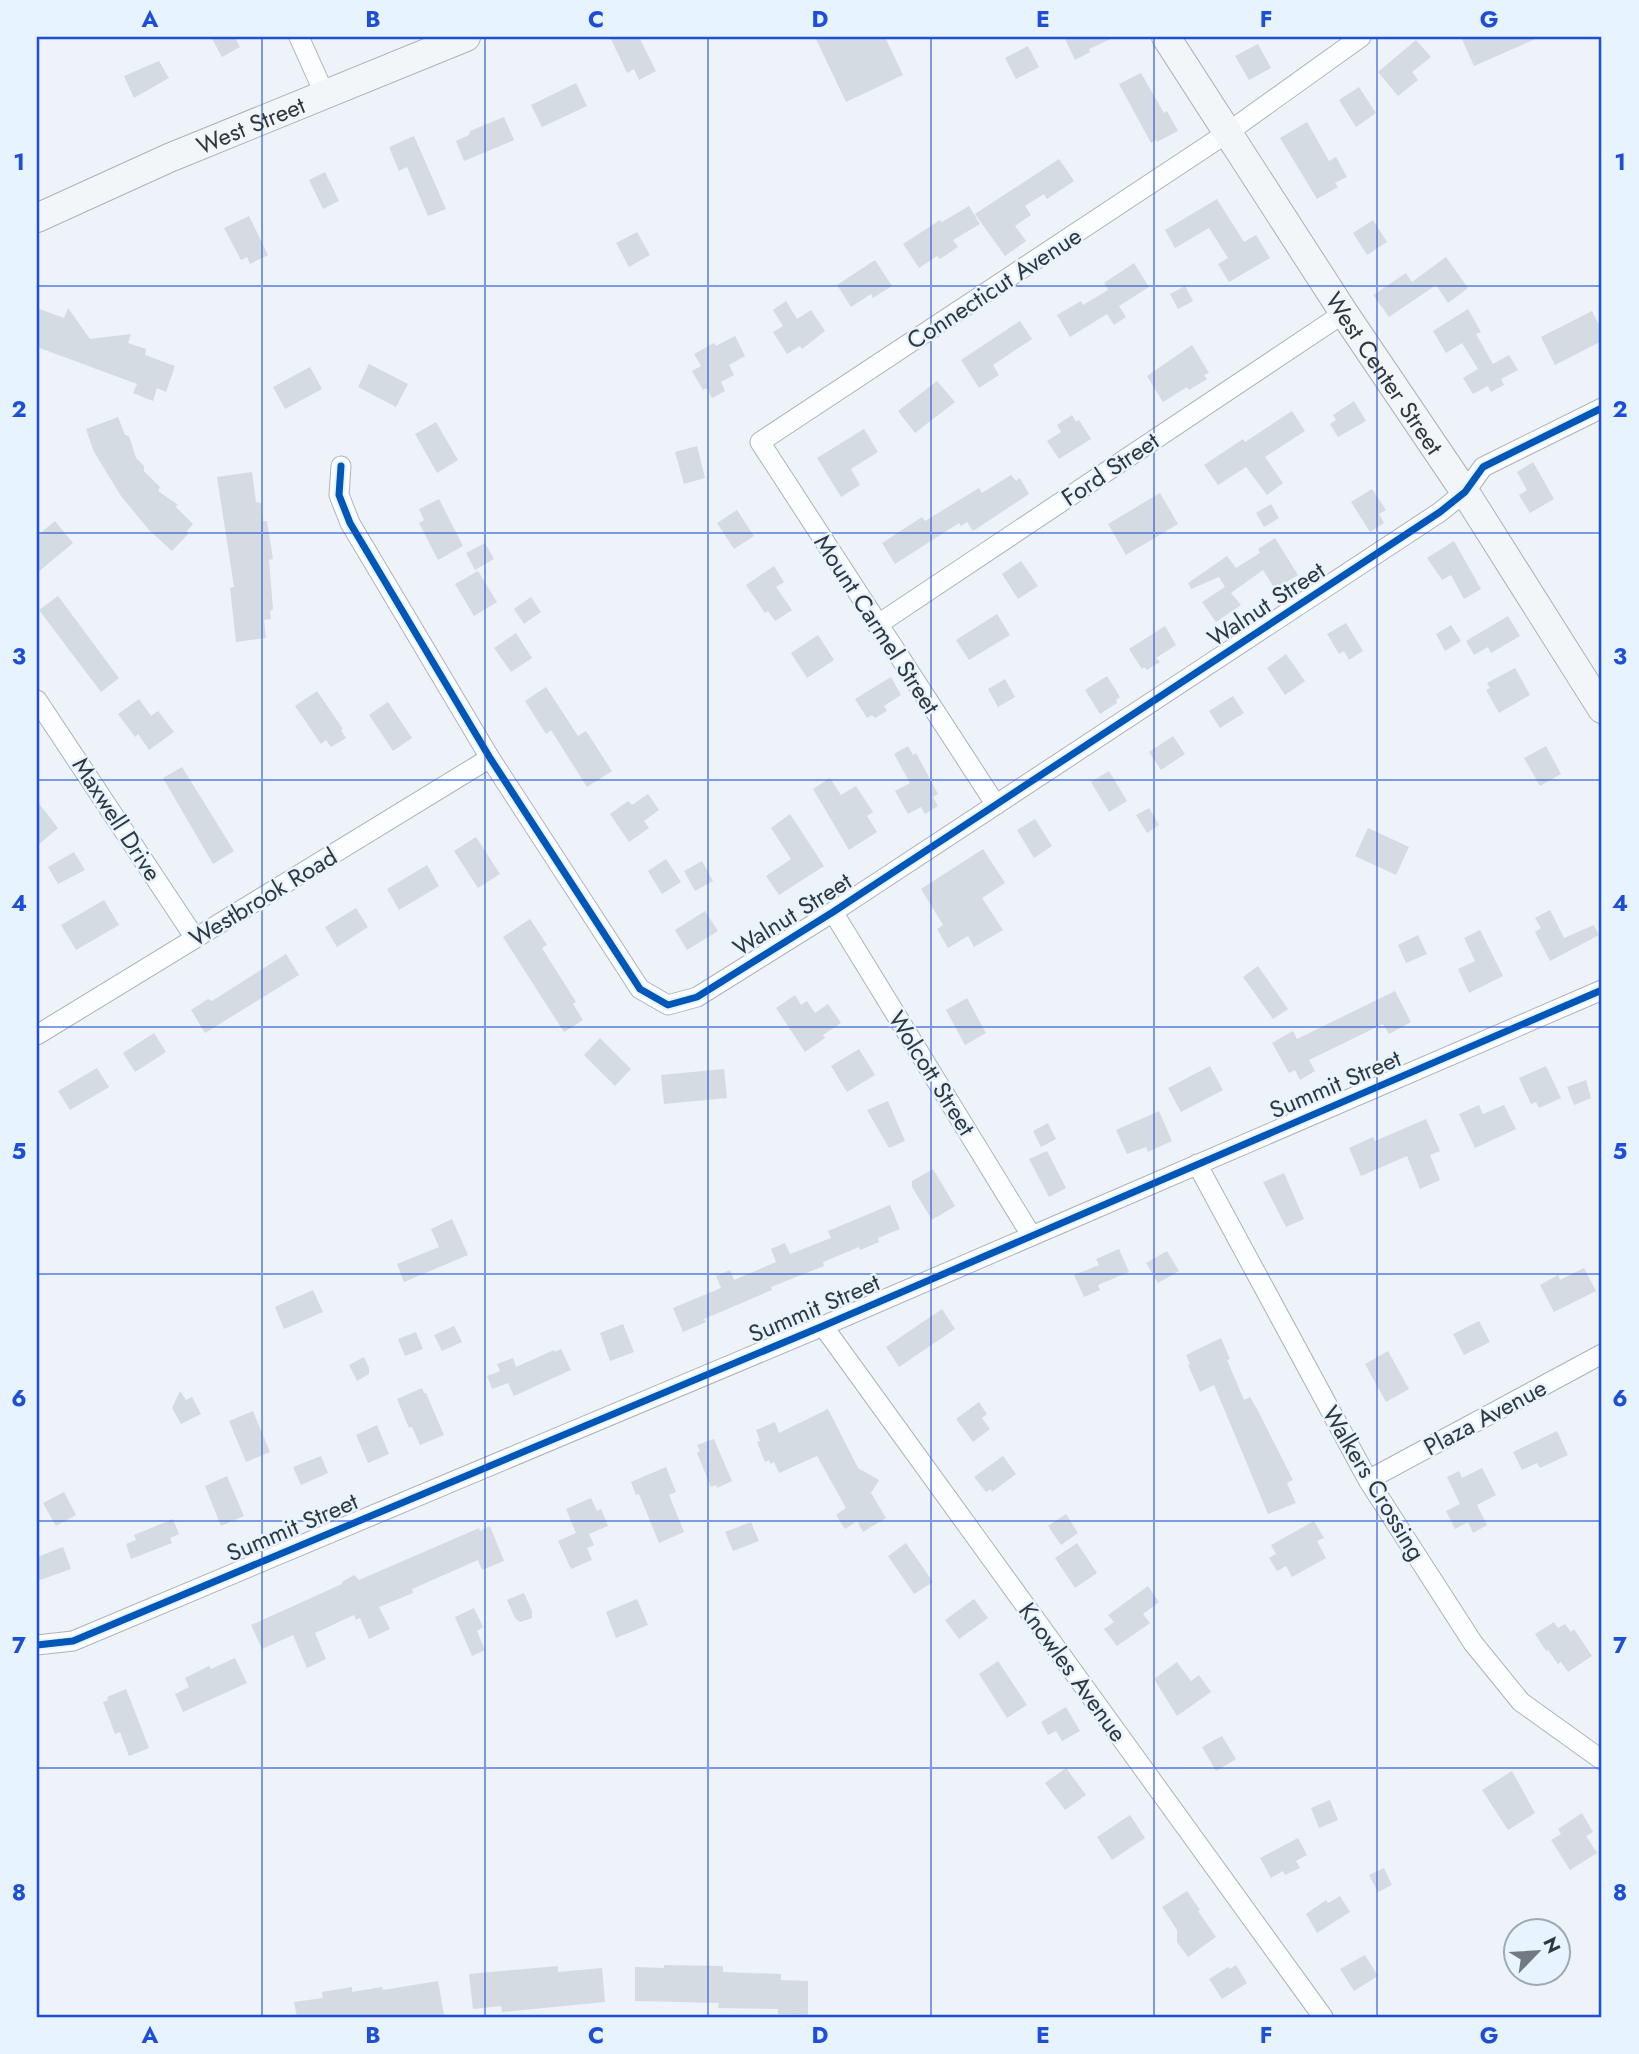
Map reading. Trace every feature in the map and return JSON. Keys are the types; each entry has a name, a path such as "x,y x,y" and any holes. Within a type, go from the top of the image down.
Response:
{"street":[{"path":"299,37 325,94"},
{"name":"West Street","path":"37,218 169,158 466,37"},
{"name":"West Center Street","path":"1166,37 1344,313 1465,492 1602,709"},
{"name":"Connecticut Avenue","path":"760,443 1227,133 1361,37"},
{"name":"Ford Street","path":"877,625 1344,313"},
{"name":"Walnut Street","path":"341,466 339,495 350,523 489,758 640,989 667,1005 697,997 833,912 1440,512 1465,492 1482,467 1602,408"},
{"name":"Mount Carmel Street","path":"760,443 996,805"},
{"name":"Maxwell Drive","path":"37,700 195,938"},
{"name":"Westbrook Road","path":"37,1035 489,758"},
{"name":"Wolcott Street","path":"833,912 1031,1235"},
{"name":"Summit Street","path":"37,1645 73,1641 823,1326 1602,990"},
{"name":"Walkers Crossing","path":"1197,1164 1367,1480 1473,1643 1521,1702 1602,1760"},
{"name":"Knowles Avenue","path":"823,1326 1323,2017"},
{"name":"Plaza Avenue","path":"1367,1480 1602,1354"}],"building":[{"path":"211,37 235,37 240,47 222,57"},
{"path":"610,37 639,37 656,71 639,80 634,69 627,73"},
{"path":"815,37 885,37 903,75 846,102"},
{"path":"1064,37 1115,37 1089,49 1090,52 1075,60"},
{"path":"1461,37 1540,37 1474,66"},
{"path":"1416,40 1431,57 1412,72 1418,80 1398,96 1378,72"},
{"path":"1258,44 1271,68 1249,80 1235,56"},
{"path":"1028,46 1039,67 1016,79 1005,58"},
{"path":"159,61 169,78 134,98 124,76"},
{"path":"1141,73 1164,113 1167,111 1178,131 1157,142 1156,140 1151,143 1119,84"},
{"path":"576,83 587,106 542,127 531,105"},
{"path":"1359,87 1376,113 1356,127 1339,100"},
{"path":"504,117 514,140 464,161 456,141 469,135 470,131"},
{"path":"1307,122 1329,161 1336,157 1347,177 1335,183 1338,187 1317,199 1280,138"},
{"path":"414,136 446,209 428,216 407,167 399,171 389,147"},
{"path":"1059,159 1074,181 1047,199 1044,194 1025,206 1031,215 1015,226 1026,241 1005,256 975,214"},
{"path":"325,172 339,201 323,209 309,180"},
{"path":"1217,199 1244,242 1256,235 1270,258 1229,282 1218,264 1228,258 1209,228 1175,248 1165,230"},
{"path":"969,206 980,224 953,240 958,247 919,268 903,244 940,220 942,222"},
{"path":"249,216 268,255 250,264 247,257 241,260 224,228"},
{"path":"1373,220 1387,242 1367,255 1353,233"},
{"path":"637,232 650,255 629,267 616,243"},
{"path":"1446,257 1468,288 1448,303 1436,285 1389,317 1373,295 1406,273 1412,282"},
{"path":"875,260 892,286 873,298 871,294 851,307 837,285"},
{"path":"1134,263 1149,287 1119,306 1126,317 1114,325 1107,314 1070,337 1057,315 1081,301 1083,305 1108,290 1104,283"},
{"path":"1185,286 1193,301 1178,309 1170,294"},
{"path":"786,301 797,319 811,310 825,331 802,349 800,346 787,354 773,332 783,326 773,310"},
{"path":"37,308 64,318 68,308 90,339 131,334 128,343 146,349 145,355 175,366 166,392 157,388 153,401 133,393 137,384 37,347"},
{"path":"1468,309 1481,332 1476,334 1493,364 1509,355 1518,370 1501,379 1504,385 1491,392 1488,386 1473,394 1463,378 1478,369 1462,343 1446,353 1433,331"},
{"path":"1592,311 1602,331 1602,341 1555,365 1541,337"},
{"path":"1020,321 1032,339 993,365 999,375 979,388 961,360"},
{"path":"735,336 745,356 729,365 734,375 721,382 725,391 712,398 707,388 703,390 692,371 701,366 694,354"},
{"path":"1192,345 1209,373 1204,375 1207,379 1189,390 1187,387 1163,402 1147,376"},
{"path":"369,364 408,384 396,407 358,387"},
{"path":"310,367 322,389 285,409 273,387"},
{"path":"937,381 955,402 915,433 898,411"},
{"path":"1354,401 1366,421 1338,437 1330,424 1336,420 1333,415"},
{"path":"1292,411 1305,431 1265,457 1283,483 1267,495 1246,467 1218,485 1204,465"},
{"path":"1072,415 1076,422 1079,420 1091,439 1059,459 1047,441 1061,432 1057,425"},
{"path":"118,417 125,435 129,436 136,458 144,466 144,471 160,487 158,491 178,505 175,506 193,524 187,531 188,534 172,551 149,530 121,496 94,452 86,429"},
{"path":"436,422 458,460 437,473 415,434"},
{"path":"864,429 878,452 851,469 860,485 841,497 817,458"},
{"path":"697,446 705,478 684,484 675,452"},
{"path":"1533,462 1554,499 1530,513 1519,495 1527,490 1517,472"},
{"path":"252,472 256,502 261,503 263,521 267,521 273,559 269,560 273,609 270,611 271,619 264,620 266,638 236,642 230,588 234,587 217,477"},
{"path":"1011,475 1016,481 1020,478 1029,494 973,531 967,522 961,526 959,523 895,564 882,543 922,517 925,521 979,488 982,493"},
{"path":"1372,489 1386,510 1379,514 1384,523 1370,532 1351,502"},
{"path":"1160,493 1178,524 1126,555 1108,524"},
{"path":"439,499 463,546 438,560 419,523 424,520 419,509"},
{"path":"1271,504 1279,518 1264,527 1256,513"},
{"path":"737,510 754,536 734,549 717,523"},
{"path":"55,521 73,543 37,573 37,536"},
{"path":"1275,538 1298,575 1275,589 1263,570 1231,593 1241,605 1216,622 1202,602 1225,587 1219,577 1191,589 1188,583 1227,556 1236,568 1260,553 1258,549"},
{"path":"1454,541 1481,589 1464,599 1451,575 1442,580 1427,558"},
{"path":"485,543 494,559 475,570 466,553"},
{"path":"1021,561 1038,586 1018,599 1002,574"},
{"path":"774,566 784,582 776,587 792,610 775,621 768,611 765,613 746,585"},
{"path":"478,571 497,602 474,616 455,584"},
{"path":"58,596 119,678 101,692 39,610"},
{"path":"531,597 541,612 524,624 514,609"},
{"path":"997,614 1010,635 969,660 956,640"},
{"path":"1508,616 1520,636 1491,653 1488,647 1474,655 1466,641"},
{"path":"1346,623 1363,651 1349,660 1344,651 1339,654 1327,634"},
{"path":"1451,625 1461,641 1445,651 1436,634"},
{"path":"1165,626 1176,645 1156,658 1160,662 1147,670 1144,667 1142,669 1129,649"},
{"path":"516,633 532,658 511,672 494,648"},
{"path":"818,635 834,660 807,678 791,653"},
{"path":"1286,654 1305,681 1285,695 1267,668"},
{"path":"1515,668 1530,695 1499,713 1486,690 1490,688 1487,683"},
{"path":"1107,676 1120,697 1116,700 1117,703 1100,714 1085,690"},
{"path":"891,677 901,695 884,706 887,711 875,718 872,715 867,718 855,699"},
{"path":"1005,679 1015,697 998,707 988,689"},
{"path":"546,687 578,736 586,731 612,771 587,787 551,730 546,734 525,701"},
{"path":"317,691 343,729 341,730 346,738 331,747 326,740 321,744 295,706"},
{"path":"1233,696 1244,713 1220,728 1209,711"},
{"path":"139,699 151,716 158,711 174,732 149,750 138,734 135,737 118,714"},
{"path":"388,702 412,738 393,751 369,715"},
{"path":"1173,736 1185,754 1161,770 1149,752"},
{"path":"908,746 913,755 916,753 938,794 933,797 938,806 925,814 921,807 908,814 895,791 910,783 894,754"},
{"path":"1546,746 1561,774 1540,786 1524,758"},
{"path":"182,767 234,851 213,864 163,778"},
{"path":"1109,771 1127,801 1109,812 1091,782"},
{"path":"830,778 841,795 856,786 873,812 867,816 877,832 849,850 813,789"},
{"path":"648,794 659,810 644,821 649,828 629,842 610,814 628,801 632,805"},
{"path":"37,801 58,828 37,846"},
{"path":"1149,808 1159,825 1147,833 1136,815"},
{"path":"790,814 824,866 779,895 766,876 791,859 771,828"},
{"path":"1035,819 1052,846 1034,858 1017,830"},
{"path":"1368,828 1409,847 1396,875 1355,856"},
{"path":"476,837 500,874 478,888 454,851"},
{"path":"983,849 1005,883 982,898 1003,930 974,947 968,936 948,948 937,929 943,925 921,889"},
{"path":"74,852 85,870 58,884 48,867"},
{"path":"666,859 681,882 662,894 648,871"},
{"path":"702,861 713,881 695,891 684,871"},
{"path":"427,865 439,886 399,910 387,889"},
{"path":"104,900 119,925 76,950 61,925"},
{"path":"356,908 368,927 337,947 325,927"},
{"path":"1550,910 1564,938 1594,925 1599,935 1550,961 1535,932 1541,928 1535,918"},
{"path":"705,911 718,931 687,950 675,930"},
{"path":"530,919 547,945 542,948 576,1002 573,1004 583,1020 564,1032 503,937"},
{"path":"1480,930 1503,976 1469,993 1458,969 1475,961 1464,938"},
{"path":"1418,935 1427,954 1406,963 1398,945"},
{"path":"286,954 299,975 205,1033 191,1010 208,999 212,1001"},
{"path":"1258,966 1288,1009 1273,1019 1243,977"},
{"path":"1395,991 1411,1022 1389,1034 1383,1024 1309,1060 1315,1071 1300,1080 1295,1070 1289,1073 1272,1043 1293,1031 1297,1039"},
{"path":"795,995 801,1005 807,1001 815,1013 828,1004 841,1023 805,1052 776,1008"},
{"path":"967,998 986,1033 965,1045 946,1010"},
{"path":"154,1033 166,1052 135,1072 123,1053"},
{"path":"600,1038 631,1069 615,1086 584,1055"},
{"path":"859,1049 875,1075 847,1092 831,1066"},
{"path":"1210,1066 1223,1090 1181,1112 1168,1088"},
{"path":"1546,1066 1561,1098 1539,1108 1536,1102 1531,1104 1519,1078"},
{"path":"97,1068 109,1087 70,1110 58,1091"},
{"path":"724,1069 727,1098 664,1104 661,1075"},
{"path":"1586,1080 1591,1098 1574,1105 1567,1087"},
{"path":"888,1101 905,1141 889,1148 867,1110"},
{"path":"1479,1105 1483,1114 1504,1105 1516,1129 1475,1148 1459,1114"},
{"path":"1159,1111 1172,1141 1148,1152 1146,1147 1127,1154 1116,1130"},
{"path":"1426,1119 1440,1151 1430,1155 1440,1180 1420,1189 1407,1156 1361,1176 1349,1148 1373,1137 1375,1141"},
{"path":"1048,1123 1056,1139 1041,1147 1033,1131"},
{"path":"1047,1151 1066,1188 1049,1197 1029,1159"},
{"path":"933,1169 955,1206 932,1220 912,1187 912,1181"},
{"path":"1284,1173 1304,1219 1286,1227 1263,1182"},
{"path":"890,1205 900,1229 878,1238 879,1242 823,1262 824,1266 771,1287 772,1290 704,1319 706,1322 683,1332 673,1308 721,1288 716,1276 730,1270 734,1280 776,1262 771,1249 785,1243 790,1254 831,1238 828,1231"},
{"path":"452,1219 468,1255 404,1282 397,1264 439,1247 431,1229"},
{"path":"1119,1249 1129,1272 1098,1285 1100,1290 1084,1297 1074,1275 1099,1265 1096,1259"},
{"path":"1167,1251 1179,1271 1158,1283 1146,1263"},
{"path":"1584,1268 1596,1291 1554,1312 1540,1285 1558,1275 1560,1280"},
{"path":"313,1290 323,1312 284,1329 275,1307"},
{"path":"942,1309 955,1329 899,1367 886,1347"},
{"path":"1479,1321 1490,1342 1464,1355 1453,1334"},
{"path":"623,1324 634,1352 610,1361 600,1333"},
{"path":"454,1326 462,1342 442,1351 434,1335"},
{"path":"416,1332 423,1349 405,1356 398,1339"},
{"path":"1221,1338 1244,1400 1250,1397 1293,1480 1287,1483 1296,1503 1268,1514 1214,1385 1200,1392 1188,1365 1190,1364 1186,1355"},
{"path":"561,1349 571,1370 514,1396 508,1383 492,1389 487,1376 500,1371 497,1364 513,1358 516,1367"},
{"path":"1388,1351 1409,1389 1386,1402 1365,1364"},
{"path":"364,1357 369,1374 357,1381 349,1365"},
{"path":"422,1388 444,1435 420,1445 412,1427 409,1428 397,1399"},
{"path":"180,1391 186,1400 192,1397 201,1414 181,1424 172,1408"},
{"path":"979,1402 987,1414 982,1418 990,1429 973,1442 956,1419"},
{"path":"828,1409 858,1468 879,1480 871,1493 886,1518 863,1532 857,1521 845,1529 836,1515 846,1508 817,1456 779,1473 774,1462 765,1462 757,1442 760,1441 756,1430 775,1422 779,1433"},
{"path":"253,1411 270,1452 246,1462 229,1421"},
{"path":"377,1425 389,1454 368,1463 356,1435"},
{"path":"1557,1431 1568,1455 1540,1468 1537,1463 1522,1470 1513,1452"},
{"path":"714,1439 732,1481 717,1488 716,1485 711,1487 697,1453 700,1451 697,1445"},
{"path":"321,1456 328,1473 301,1485 293,1467"},
{"path":"1003,1456 1016,1474 992,1492 991,1489 986,1492 974,1477"},
{"path":"666,1467 676,1492 669,1495 684,1532 659,1543 639,1494 636,1495 631,1482"},
{"path":"1482,1468 1496,1495 1477,1505 1487,1525 1473,1533 1468,1522 1455,1529 1446,1511 1460,1504 1447,1477 1459,1471 1462,1478"},
{"path":"227,1476 244,1516 221,1526 205,1486"},
{"path":"64,1492 76,1515 56,1526 43,1503"},
{"path":"591,1498 597,1511 601,1509 608,1526 589,1534 594,1545 587,1548 592,1560 571,1569 558,1541 576,1533 566,1509"},
{"path":"1066,1514 1078,1533 1061,1545 1048,1526"},
{"path":"173,1519 179,1534 170,1538 172,1543 131,1559 126,1544 136,1540 134,1535"},
{"path":"1314,1521 1324,1538 1317,1541 1326,1558 1292,1577 1286,1566 1277,1571 1269,1558 1276,1554 1271,1545"},
{"path":"751,1522 759,1541 733,1551 725,1532"},
{"path":"490,1526 504,1561 482,1570 478,1560 412,1589 413,1593 379,1607 390,1629 369,1639 360,1618 356,1620 354,1615 315,1633 326,1659 307,1668 293,1635 262,1649 251,1625 342,1584 354,1575 359,1580 479,1528 480,1531"},
{"path":"906,1543 933,1582 914,1594 888,1556"},
{"path":"1077,1543 1097,1573 1075,1588 1055,1558"},
{"path":"63,1547 71,1569 37,1581 37,1557"},
{"path":"1148,1586 1159,1602 1143,1614 1150,1623 1117,1646 1104,1629 1114,1622 1108,1615"},
{"path":"524,1593 532,1611 532,1618 520,1622 515,1618 507,1600"},
{"path":"637,1599 648,1625 616,1638 606,1612"},
{"path":"974,1599 988,1618 959,1639 945,1620"},
{"path":"474,1608 483,1627 477,1631 485,1650 472,1656 455,1617"},
{"path":"1554,1622 1558,1628 1565,1624 1571,1632 1574,1629 1592,1656 1568,1672 1561,1662 1558,1664 1548,1650 1546,1651 1535,1634"},
{"path":"235,1658 247,1683 183,1712 175,1694 189,1687 185,1678 209,1666 211,1669"},
{"path":"998,1661 1027,1705 1007,1718 979,1674"},
{"path":"1177,1662 1191,1681 1199,1675 1211,1692 1177,1716 1154,1679"},
{"path":"126,1689 149,1748 129,1756 120,1732 115,1734 103,1702 108,1700 107,1697"},
{"path":"1066,1707 1080,1731 1062,1741 1056,1731 1048,1735 1041,1722"},
{"path":"1222,1736 1236,1759 1216,1771 1202,1747"},
{"path":"1066,1768 1086,1795 1065,1810 1045,1783"},
{"path":"1512,1771 1535,1813 1508,1830 1482,1790"},
{"path":"1330,1800 1338,1820 1319,1828 1311,1808"},
{"path":"1582,1813 1593,1832 1586,1836 1597,1853 1570,1870 1551,1840 1561,1834 1558,1829"},
{"path":"1130,1815 1145,1838 1112,1860 1097,1837"},
{"path":"1298,1838 1307,1855 1296,1861 1300,1868 1285,1875 1283,1871 1271,1878 1260,1858"},
{"path":"1384,1868 1392,1885 1378,1892 1369,1875"},
{"path":"1187,1891 1216,1937 1188,1957 1177,1942 1177,1930 1162,1907"},
{"path":"1340,1896 1350,1912 1317,1933 1306,1914 1326,1900 1328,1903"},
{"path":"1365,1955 1378,1976 1354,1991 1340,1969"},
{"path":"664,1965 723,1966 723,1972 781,1974 781,1980 808,1981 808,2015 778,2014 778,2009 718,2008 719,2003 635,2001 635,1967 664,1968"},
{"path":"1236,1965 1247,1983 1222,1999 1209,1979"},
{"path":"558,1966 558,1972 602,1968 605,2002 502,2012 501,2006 473,2009 469,1974"},
{"path":"438,1981 444,2015 297,2017 294,2002 323,1998 322,1992 352,1987 352,1992 382,1987 383,1990"}],"cycle path":[{"path":"341,466 339,495 350,523 490,758 640,989 668,1005 697,997 833,912 1440,512 1465,492 1483,467 1602,408"},
{"path":"37,1645 73,1641 823,1326 1602,990"}]}
